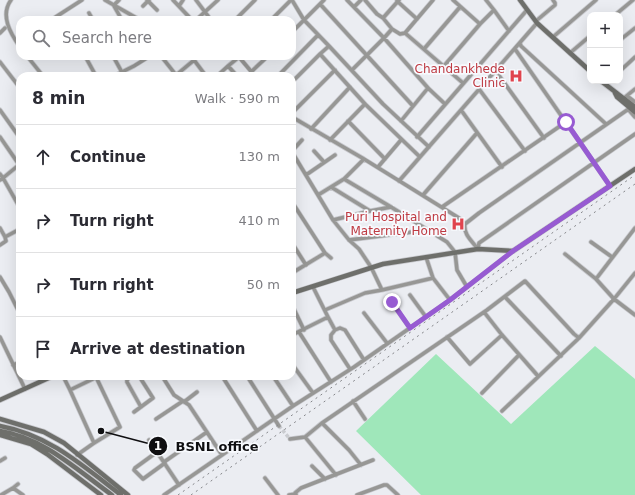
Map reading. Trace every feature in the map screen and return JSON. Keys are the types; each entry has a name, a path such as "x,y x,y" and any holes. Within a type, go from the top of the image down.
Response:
{"street":[{"path":"2,12 6,4 11,0"},
{"path":"57,16 82,0"},
{"path":"105,0 133,16"},
{"path":"114,5 119,0"},
{"path":"143,6 148,0 157,10"},
{"path":"173,0 188,16"},
{"path":"179,6 183,0"},
{"path":"196,0 208,16"},
{"path":"200,16 218,0"},
{"path":"239,16 255,0"},
{"path":"275,16 292,0 304,20 401,121 429,147"},
{"path":"296,28 324,0"},
{"path":"347,0 384,38 428,88 445,104"},
{"path":"354,7 361,0"},
{"path":"364,0 392,29 400,34 405,33 433,0"},
{"path":"383,18 398,0 417,19"},
{"path":"452,0 480,24"},
{"path":"486,0 509,31"},
{"path":"520,0 536,22 570,53 587,66"},
{"path":"553,37 596,0"},
{"path":"619,12 633,0"},
{"path":"399,180 520,43 536,22 555,5 555,1"},
{"path":"320,4 413,106"},
{"path":"114,5 120,16"},
{"path":"424,49 460,7"},
{"path":"444,66 494,10"},
{"path":"417,137 528,10"},
{"path":"2,23 16,41"},
{"path":"0,33 5,28"},
{"path":"623,38 635,28"},
{"path":"352,70 392,29"},
{"path":"405,33 463,83"},
{"path":"296,58 318,35"},
{"path":"570,53 587,39"},
{"path":"520,43 521,46 606,124"},
{"path":"296,78 329,46"},
{"path":"515,48 610,186"},
{"path":"320,54 365,104 420,158"},
{"path":"623,68 635,57"},
{"path":"30,60 40,72"},
{"path":"87,60 94,72"},
{"path":"115,60 122,72"},
{"path":"126,72 142,60"},
{"path":"164,60 172,72"},
{"path":"180,72 194,60 203,72"},
{"path":"221,72 235,60"},
{"path":"241,60 251,72 264,60"},
{"path":"282,72 294,60"},
{"path":"0,62 16,83"},
{"path":"228,66 233,72"},
{"path":"296,109 335,70"},
{"path":"496,70 544,138"},
{"path":"607,84 617,97 630,106 635,112"},
{"path":"311,128 350,87"},
{"path":"401,121 428,88"},
{"path":"479,88 525,151"},
{"path":"626,97 635,89"},
{"path":"615,93 635,102"},
{"path":"626,97 635,117"},
{"path":"330,140 365,104"},
{"path":"478,249 467,236 464,229 465,224 630,106"},
{"path":"0,110 16,132"},
{"path":"461,110 502,167"},
{"path":"296,119 423,194 459,218 465,224"},
{"path":"348,121 385,159"},
{"path":"442,207 566,122"},
{"path":"423,194 477,133"},
{"path":"478,249 480,243 635,134"},
{"path":"0,137 16,159"},
{"path":"296,147 302,140"},
{"path":"378,167 401,140"},
{"path":"314,151 324,162"},
{"path":"306,176 335,154"},
{"path":"296,159 333,220 349,240 359,249 371,267 382,290"},
{"path":"318,195 344,179 364,159"},
{"path":"16,168 1,178 16,202"},
{"path":"164,495 410,328 450,300 513,251 635,170"},
{"path":"344,179 447,242 455,252 457,270 467,287"},
{"path":"331,187 370,211"},
{"path":"333,220 391,207"},
{"path":"296,208 325,253 331,258"},
{"path":"0,228 6,241 0,246"},
{"path":"596,279 635,228"},
{"path":"349,240 428,230"},
{"path":"5,236 16,231"},
{"path":"591,242 612,257"},
{"path":"296,249 306,265"},
{"path":"296,292 371,267 478,249 513,251"},
{"path":"296,271 325,253"},
{"path":"565,254 596,279 614,299 635,315"},
{"path":"426,257 433,278 450,300"},
{"path":"502,411 579,338 634,275"},
{"path":"0,277 1,283 16,307"},
{"path":"325,310 365,293 433,278"},
{"path":"290,439 306,437 322,423 484,312 525,281 579,338"},
{"path":"313,287 336,330"},
{"path":"410,295 426,316"},
{"path":"505,297 561,356"},
{"path":"392,302 410,328"},
{"path":"484,312 538,376"},
{"path":"296,313 304,330"},
{"path":"364,313 388,343"},
{"path":"296,333 328,317"},
{"path":"350,369 331,340 330,335 336,330 340,328 345,330 364,360"},
{"path":"299,332 331,382"},
{"path":"447,337 470,364 502,335"},
{"path":"0,337 16,371"},
{"path":"482,393 519,355"},
{"path":"296,370 313,393"},
{"path":"20,380 25,389"},
{"path":"0,400 44,380"},
{"path":"65,380 94,443"},
{"path":"70,390 92,380"},
{"path":"77,455 120,427 99,380"},
{"path":"127,380 141,407"},
{"path":"134,412 153,398 142,380"},
{"path":"164,380 173,394 189,405 222,455"},
{"path":"225,380 257,431"},
{"path":"249,380 279,426"},
{"path":"276,380 293,406"},
{"path":"156,420 197,392"},
{"path":"353,402 365,419"},
{"path":"0,419 44,432 64,444 128,495"},
{"path":"322,423 349,450 361,465"},
{"path":"0,426 12,428 33,435 54,446 70,456 121,495"},
{"path":"0,431 26,438 46,447 112,495"},
{"path":"157,452 135,468 134,470 143,479 207,432"},
{"path":"0,435 31,444 47,454 101,495"},
{"path":"306,437 336,475"},
{"path":"149,440 179,485"},
{"path":"0,461 5,458"},
{"path":"289,495 296,494 301,488 373,460"},
{"path":"312,466 325,479"},
{"path":"266,478 278,495"},
{"path":"1,495 18,484"},
{"path":"358,495 384,485 387,485 398,495"},
{"path":"13,488 23,495"}],"green space":[{"path":"595,346 635,379 635,495 421,495 356,431 436,354 511,424"}],"tunnel":[{"path":"279,426 290,439"}],"railway":[{"path":"178,495 635,175"},
{"path":"191,495 635,184"}],"place":[{"name":"Chandankhede Clinic","path":"516,76"},
{"name":"Puri Hospital and Maternity Home","path":"458,224"},
{"name":"BSNL office","path":"101,431"}],"route":[{"path":"392,302 410,328 450,300 513,251 610,186 566,122"}]}
